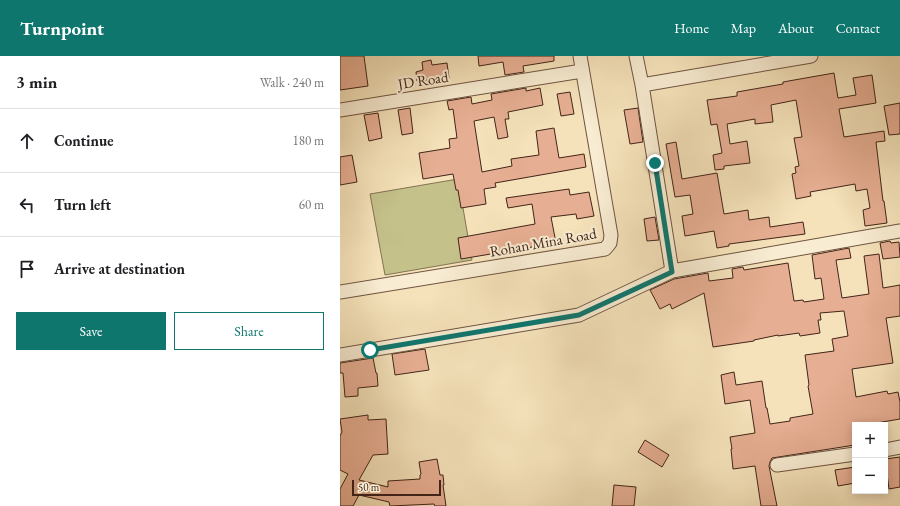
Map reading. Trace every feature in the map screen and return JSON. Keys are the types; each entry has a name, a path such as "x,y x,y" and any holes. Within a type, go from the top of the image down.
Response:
{"street":[{"name":"Rohan Mina Road","path":"340,292 605,248 610,243 611,235 580,56"},
{"path":"636,56 672,272"},
{"path":"642,85 811,56"},
{"name":"JD Road","path":"340,110 582,71"},
{"path":"340,355 579,315 672,272 900,231"},
{"path":"888,449 900,447"},
{"path":"777,465 852,454"}],"shaded area":[{"path":"458,179 472,260 385,275 370,194"}],"building":[{"path":"340,56 364,56 368,86 340,90"},
{"path":"478,56 554,56 554,61 523,66 524,72 505,75 503,62 479,66"},
{"path":"431,60 432,65 447,63 449,78 417,81 416,72 423,70 422,62"},
{"path":"834,73 838,98 856,95 853,78 872,75 876,103 839,109 844,137 884,131 885,141 876,142 887,223 865,226 863,210 870,208 867,189 856,191 855,184 810,192 811,196 796,199 792,174 796,173 795,167 799,166 794,138 802,137 796,100 771,105 773,122 755,124 755,119 727,124 730,144 747,141 750,163 724,166 724,169 715,170 713,155 722,153 717,124 711,125 707,100 737,96 737,92"},
{"path":"526,88 526,91 540,88 543,105 508,112 509,119 505,119 508,137 498,139 494,117 474,121 482,172 512,166 511,159 539,155 536,131 554,128 559,158 584,154 586,167 495,183 496,187 484,189 486,204 461,208 458,190 456,190 453,174 423,179 419,153 450,148 449,139 457,138 453,109 449,110 447,101 471,97 472,104 492,100 491,94"},
{"path":"570,92 574,114 561,116 557,94"},
{"path":"900,103 900,134 889,135 884,106"},
{"path":"410,108 413,133 402,135 398,110"},
{"path":"638,108 643,142 630,144 624,110"},
{"path":"378,113 382,138 369,141 364,115"},
{"path":"676,142 682,179 717,173 724,214 748,210 749,220 769,217 770,227 803,222 805,234 729,244 729,246 717,248 714,231 685,236 682,216 693,214 690,195 675,197 666,144"},
{"path":"352,155 357,182 340,185 340,157"},
{"path":"569,189 570,195 589,192 594,216 577,219 576,214 551,217 556,243 461,259 458,238 535,224 532,204 508,208 506,198"},
{"path":"655,217 659,240 647,241 644,219"},
{"path":"890,241 891,243 899,242 900,257 883,259 880,243"},
{"path":"849,248 851,258 836,260 842,298 869,294 864,256 879,254 883,288 900,285 900,316 886,318 893,363 852,369 856,397 887,391 888,394 898,392 900,402 900,419 882,422 852,422 852,445 772,458 769,466 777,506 761,506 755,466 733,469 730,437 755,433 750,400 725,404 721,375 734,372 736,385 762,381 770,424 790,421 790,418 813,414 805,355 834,351 832,339 848,336 844,311 820,313 821,320 818,320 820,333 800,336 799,333 778,335 754,341 713,347 704,293 672,309 670,304 660,309 650,290 674,279 708,273 709,281 733,278 732,269 743,267 744,270 788,263 794,301 803,300 804,302 824,299 821,278 815,279 812,255"},
{"path":"425,349 429,370 395,375 392,354"},
{"path":"373,358 377,373 378,386 358,388 358,396 345,397 343,373 340,373 340,363"},
{"path":"368,415 368,420 386,419 388,454 373,455 359,480 388,487 388,481 420,479 421,474 419,462 437,459 440,475 443,475 446,506 435,506 434,504 390,506 389,502 359,495 353,506 340,506 340,489 348,474 340,470 340,436 342,432 340,419"},
{"path":"645,440 669,455 662,467 638,452"},
{"path":"900,457 900,487 889,489 888,459"},
{"path":"852,467 852,484 838,486 835,470"},
{"path":"614,485 636,487 634,506 612,506"}],"route":[{"path":"370,350 579,315 672,272 655,163"}]}
